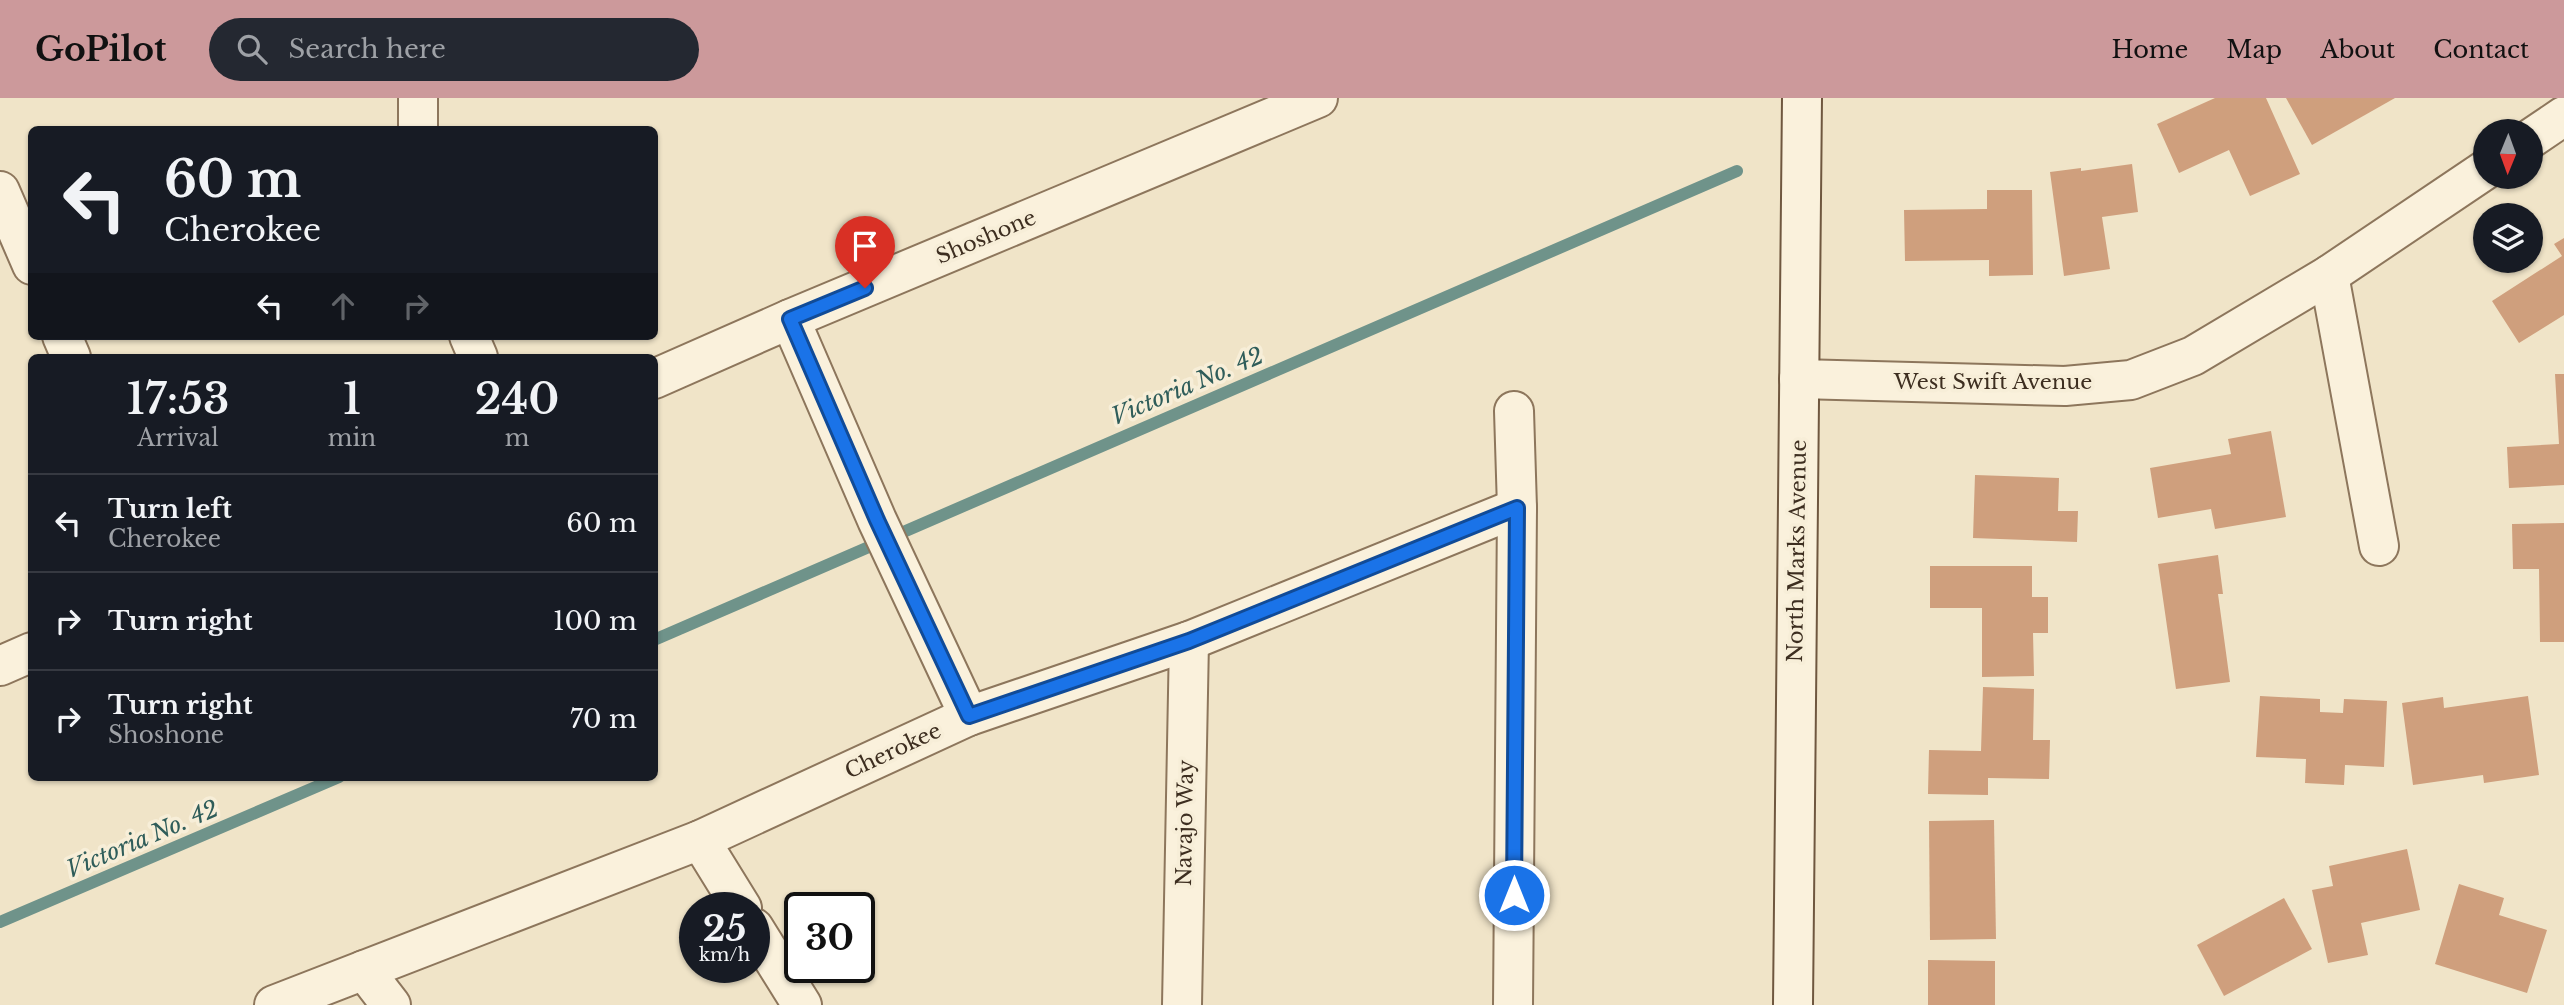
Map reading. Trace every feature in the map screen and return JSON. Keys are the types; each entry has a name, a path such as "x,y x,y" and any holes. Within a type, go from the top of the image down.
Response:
{"street":[{"path":"418,98 418,126"},
{"name":"Shoshone","path":"658,377 790,319 1318,98"},
{"name":"North Marks Avenue","path":"1793,1005 1802,98"},
{"path":"2543,130 2564,116"},
{"name":"West Swift Avenue","path":"1799,379 2065,386 2131,380 2193,356 2329,275 2473,178"},
{"path":"0,191 28,256"},
{"path":"2329,275 2379,546"},
{"path":"790,319 877,520 969,716"},
{"path":"1513,1005 1517,508 1514,411"},
{"name":"Cherokee","path":"274,1005 700,840 969,716 1189,641 1517,508"},
{"name":"Navajo Way","path":"1182,1005 1189,641"},
{"path":"0,666 28,654"},
{"path":"700,840 732,892"},
{"path":"770,954 802,1005"},
{"path":"364,970 391,1005"}],"building":[{"path":"2215,98 2266,98 2300,174 2250,196 2229,150 2179,173 2157,124"},
{"path":"2286,98 2395,98 2312,145"},
{"path":"2132,164 2138,212 2102,217 2110,269 2064,276 2050,172"},
{"path":"1987,190 2032,190 2033,275 1989,276 1989,260 1905,261 1904,210 1987,209"},
{"path":"2564,238 2564,315 2519,343 2492,301 2536,273 2543,273 2543,268 2562,256 2554,244"},
{"path":"2555,374 2564,374 2564,485 2509,488 2507,447 2559,444"},
{"path":"2271,431 2286,517 2215,529 2211,509 2158,518 2150,468 2231,454 2228,439"},
{"path":"1975,475 2059,478 2058,511 2078,511 2077,542 1973,538"},
{"path":"2564,523 2564,642 2540,642 2539,569 2513,569 2512,524"},
{"path":"2218,555 2223,594 2218,594 2230,682 2176,689 2158,564"},
{"path":"1930,566 2032,566 2032,597 2048,597 2048,633 2033,633 2034,676 1982,677 1982,608 1930,608"},
{"path":"1983,687 2034,689 2033,740 2050,740 2049,779 1988,778 1988,795 1928,794 1929,750 1981,751"},
{"path":"2260,696 2320,699 2320,712 2343,713 2344,699 2387,701 2384,767 2345,765 2344,785 2305,783 2306,759 2256,757"},
{"path":"2528,696 2539,775 2484,783 2483,775 2413,785 2402,703 2443,697 2444,708"},
{"path":"1994,820 1996,939 1930,940 1929,821"},
{"path":"2407,849 2420,910 2361,923 2368,955 2328,963 2312,890 2333,886 2329,866"},
{"path":"2459,884 2504,898 2499,915 2547,930 2527,993 2435,964"},
{"path":"2284,898 2312,949 2224,996 2197,945"},
{"path":"1928,960 1995,961 1995,1005 1928,1005"}],"waterway":[{"name":"Victoria No. 42","path":"658,638 1737,171"},
{"name":"Victoria No. 42","path":"0,922 330,781"}],"route":[{"path":"865,288 790,319 877,520 969,716 1189,641 1517,508 1514,895"}]}
